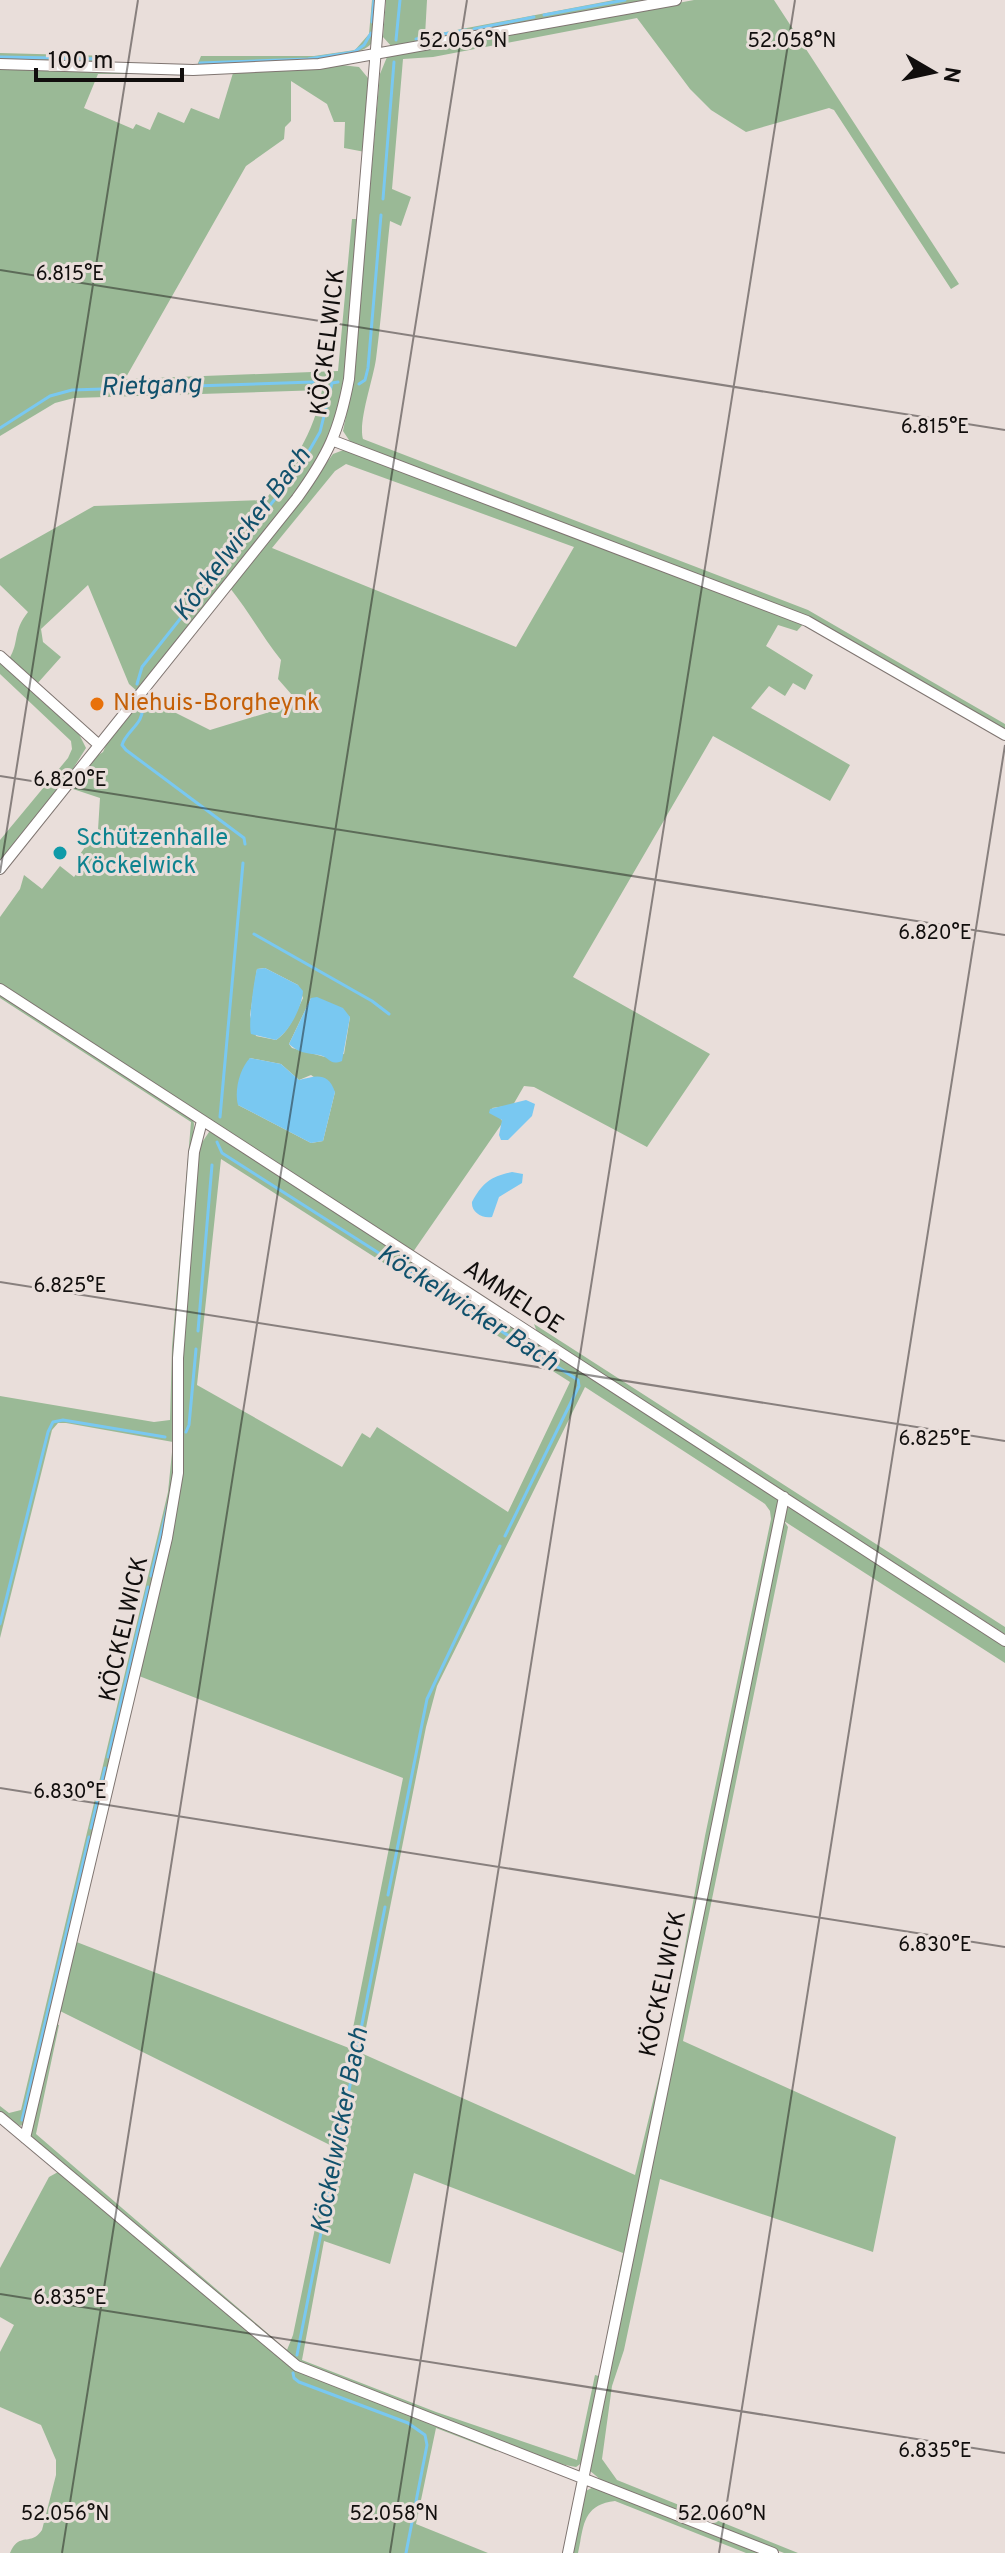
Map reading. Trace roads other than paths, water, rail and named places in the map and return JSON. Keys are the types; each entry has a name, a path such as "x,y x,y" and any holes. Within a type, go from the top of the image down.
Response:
{"street":[{"name":"KÖCKELWICK","path":"0,869 297,498 334,441 349,379 380,0"},
{"path":"0,64 193,70 319,64 676,0"},
{"path":"334,441 807,621 1005,735"},
{"path":"0,656 99,745"},
{"name":"AMMELOE","path":"0,989 1005,1641"},
{"name":"KÖCKELWICK","path":"25,2138 167,1538 176,1486 178,1358 194,1152 202,1121"},
{"name":"KÖCKELWICK","path":"568,2553 784,1497"},
{"path":"0,2117 297,2366 773,2553"}],"water":[{"path":"265,968 298,985 303,991 294,1018 276,1040 251,1034 250,1029 257,969"},
{"path":"317,997 343,1008 350,1017 342,1061 332,1062 323,1056 299,1051 289,1044 311,998"},
{"path":"250,1058 281,1064 299,1080 320,1077 329,1081 335,1092 323,1141 311,1143 238,1105 239,1080"},
{"path":"526,1100 535,1104 532,1116 508,1140 501,1140 502,1120 489,1113 490,1109"},
{"path":"512,1172 523,1174 522,1183 499,1197 492,1217 478,1214 472,1202 480,1190 493,1178"}],"waterway":[{"path":"372,22 374,0"},
{"name":"Köckelwicker Bach","path":"396,40 400,0"},
{"path":"544,15 625,0"},
{"path":"474,29 534,17"},
{"path":"416,39 466,30"},
{"path":"200,63 308,59 354,52 364,45 371,33"},
{"path":"0,57 104,59"},
{"name":"Köckelwicker Bach","path":"383,199 394,62"},
{"name":"Köckelwicker Bach","path":"359,384 365,380 368,368 381,215"},
{"name":"Rietgang","path":"0,428 50,396 72,390 313,382"},
{"name":"Köckelwicker Bach","path":"137,684 142,667 298,470 320,432 332,383 338,382"},
{"name":"Köckelwicker Bach","path":"142,707 141,718 122,745 244,838 245,844"},
{"name":"Köckelwicker Bach","path":"220,1117 243,863"},
{"path":"254,934 372,1001 389,1014"},
{"name":"Köckelwicker Bach","path":"217,1142 222,1153 578,1380 579,1386 505,1536"},
{"path":"198,1331 212,1165"},
{"path":"186,1432 196,1349"},
{"path":"0,1624 53,1422 63,1420 165,1437"},
{"path":"151,1576 168,1505"},
{"name":"Köckelwicker Bach","path":"388,1895 427,1699 500,1546"},
{"path":"108,1757 148,1587"},
{"path":"91,1828 105,1768"},
{"path":"22,2120 89,1837"},
{"name":"Köckelwicker Bach","path":"297,2355 385,1907"},
{"name":"Köckelwicker Bach","path":"293,2373 299,2382 408,2423 425,2435 427,2445 406,2553"}],"place":[{"name":"Niehuis-Borgheynk","path":"97,704"},
{"name":"Schützenhalle Köckelwick","path":"60,853"}]}
